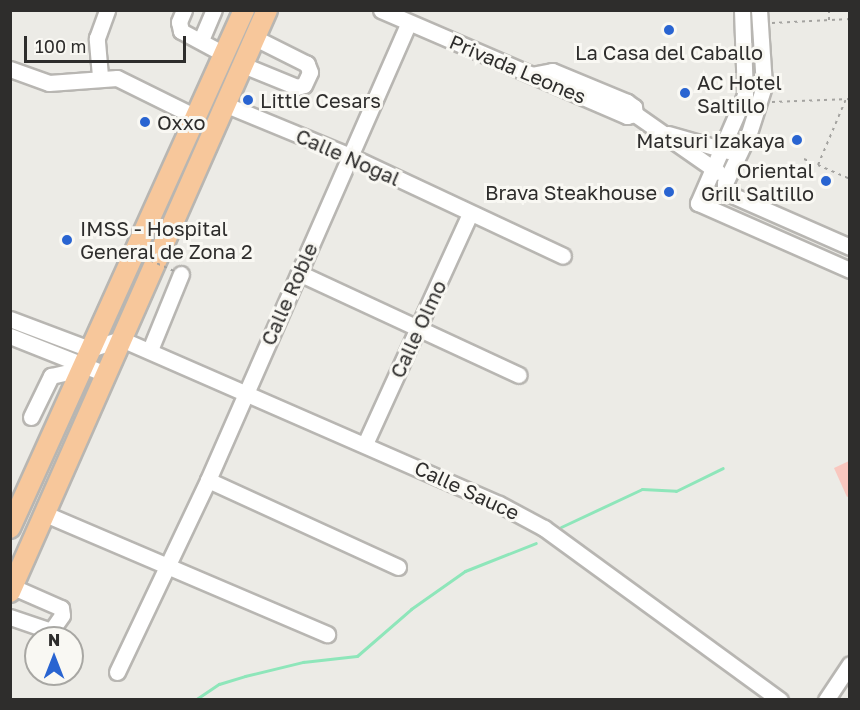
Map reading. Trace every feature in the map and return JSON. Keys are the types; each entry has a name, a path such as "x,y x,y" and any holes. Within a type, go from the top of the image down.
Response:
{"main road":[{"path":"11,524 244,10"},
{"path":"12,590 43,513 267,10"}],"street":[{"path":"100,76 97,38 107,10"},
{"path":"184,10 179,22 181,31 224,54"},
{"path":"201,40 213,10"},
{"path":"742,10 745,95 698,203 849,270"},
{"name":"Privada Leones","path":"384,11 631,115 668,134"},
{"path":"759,17 761,99 724,188 731,195 849,247"},
{"name":"Calle Roble","path":"117,672 208,480 409,23"},
{"path":"243,65 297,87 304,85 310,72 307,64 255,38"},
{"path":"10,69 49,83 100,76 127,81 196,117"},
{"path":"745,95 761,99"},
{"name":"Calle Nogal","path":"224,104 350,156 563,256"},
{"path":"668,134 721,148 738,156"},
{"path":"668,134 711,169 728,176"},
{"path":"721,214 731,195"},
{"name":"Calle Olmo","path":"365,444 470,214"},
{"path":"150,350 178,273"},
{"path":"299,273 519,375"},
{"path":"84,363 14,338 17,321 84,363 106,374"},
{"path":"31,417 51,376 69,372 121,339"},
{"name":"Calle Sauce","path":"121,339 365,444 544,528 780,699"},
{"path":"208,480 398,567"},
{"path":"43,513 327,634"},
{"path":"10,617 51,631 62,615 61,608 12,590"},
{"path":"826,699 849,664"}],"path":[{"path":"829,10 830,20"},
{"path":"759,17 849,19"},
{"path":"761,99 848,99 818,165"},
{"path":"804,159 849,179"},
{"path":"123,248 178,273"}],"shaded area":[{"path":"849,461 849,496 847,497 834,468"}],"waterway":[{"path":"561,527 642,489 676,491 723,468"},
{"path":"195,700 219,684 245,676 303,662 357,656 411,609 465,571 536,543"}],"place":[{"name":"La Casa del Caballo","path":"669,30"},
{"name":"AC Hotel Saltillo","path":"685,93"},
{"name":"Little Cesars","path":"248,100"},
{"name":"Oxxo","path":"145,122"},
{"name":"Matsuri Izakaya","path":"797,140"},
{"name":"Oriental Grill Saltillo","path":"826,181"},
{"name":"Brava Steakhouse","path":"669,192"},
{"name":"IMSS - Hospital General de Zona 2","path":"67,240"}]}
